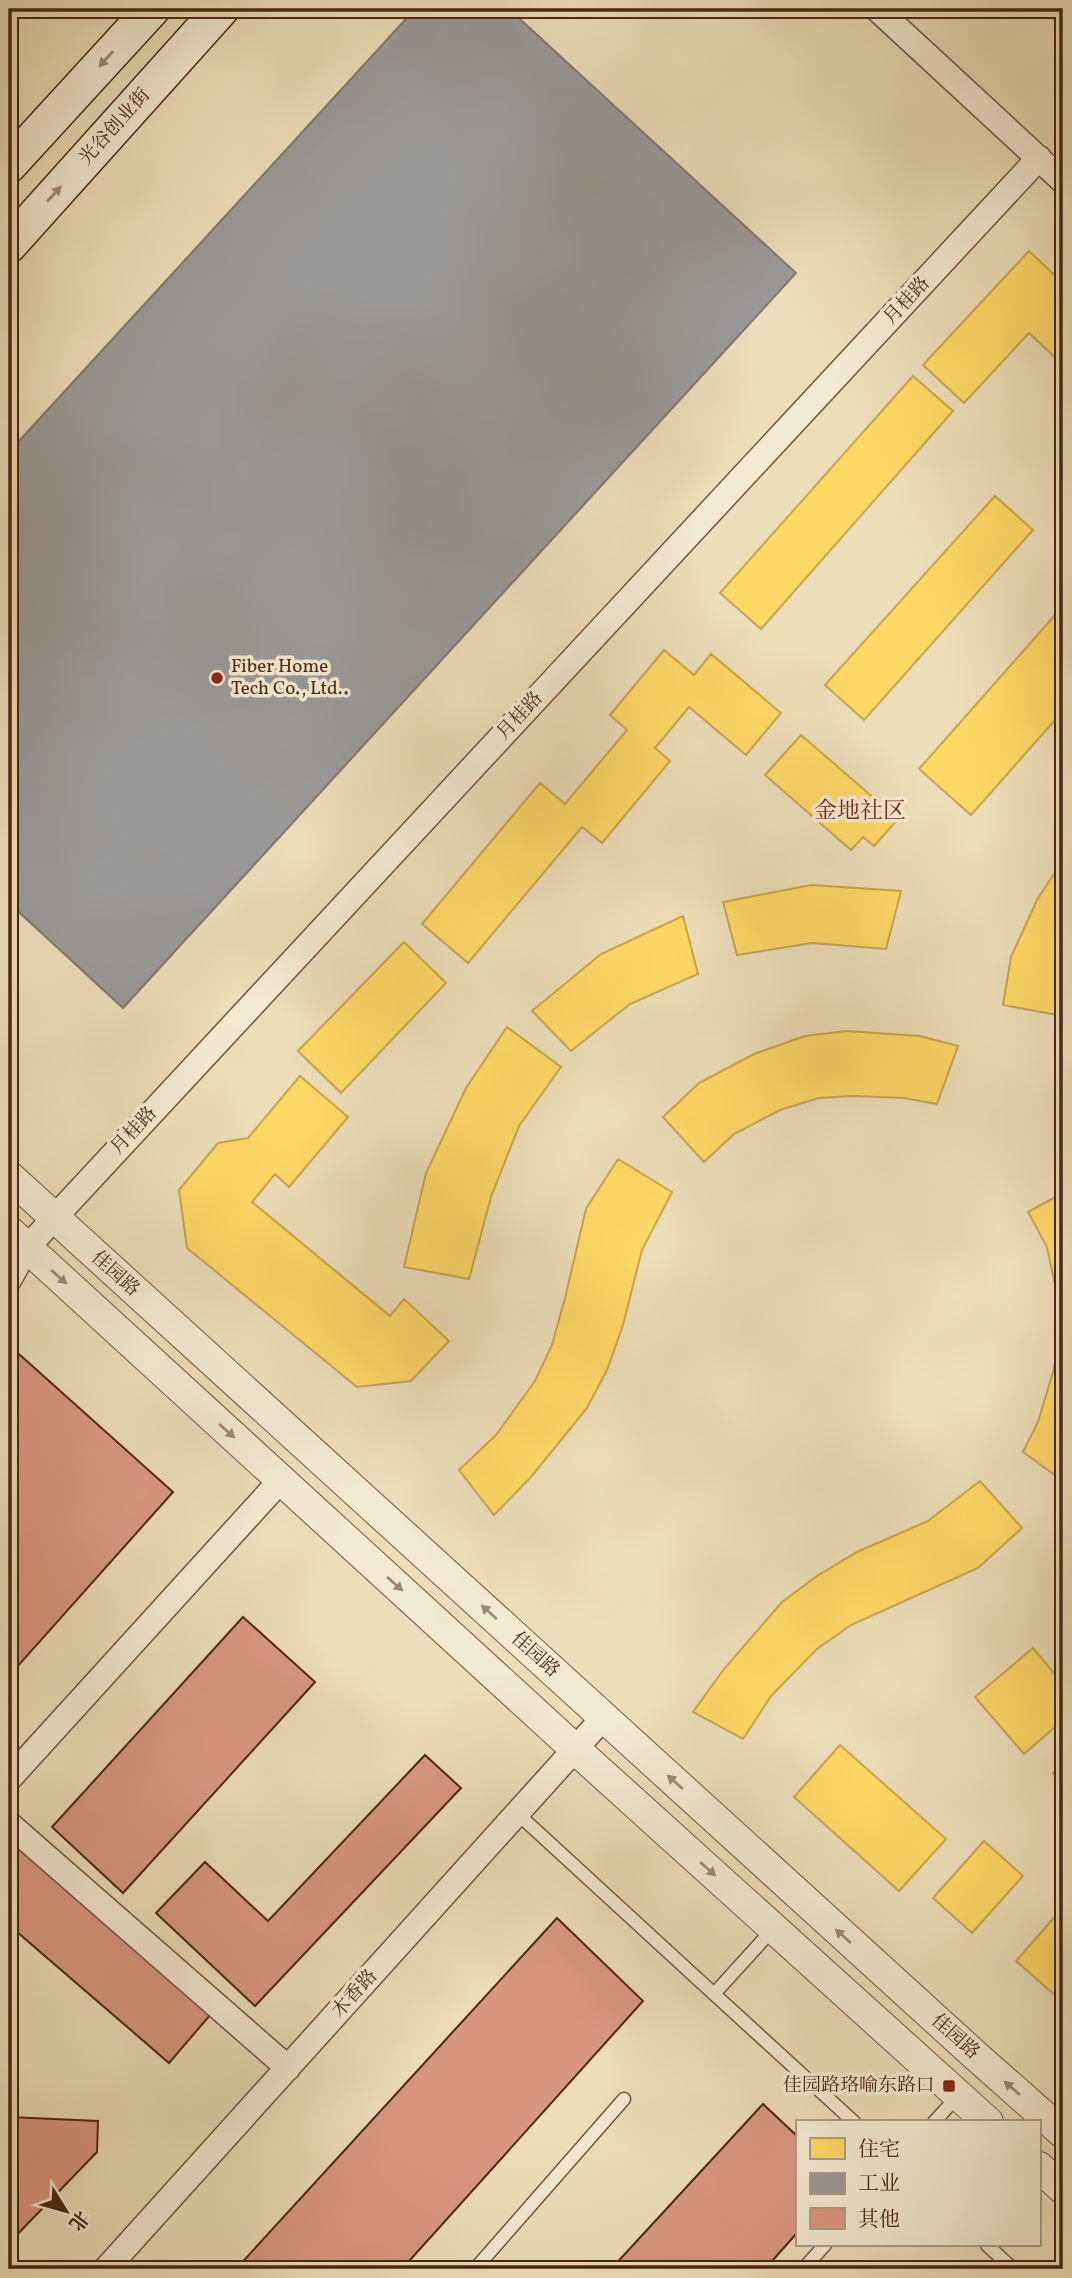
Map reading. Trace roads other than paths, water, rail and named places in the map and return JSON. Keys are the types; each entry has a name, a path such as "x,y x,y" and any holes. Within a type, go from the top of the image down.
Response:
{"main road":[{"path":"9,165 152,9"},
{"name":"光谷创业街","path":"9,245 220,9"}],"street":[{"path":"877,9 1063,181"},
{"name":"月桂路","path":"9,1280 18,1239 55,1217 1039,158"},
{"name":"佳园路","path":"9,1175 1063,2133"},
{"name":"佳园路","path":"18,1239 575,1749 986,2120"},
{"path":"9,1779 281,1479"},
{"name":"木香路","path":"106,2269 604,1717"},
{"path":"9,1824 288,2068"},
{"path":"1040,2168 1063,2189"}],"lane":[{"path":"518,1814 852,2120"},
{"path":"714,1994 774,1928"},
{"path":"936,2120 958,2096"},
{"path":"475,2269 624,2099"},
{"path":"803,2269 824,2246"},
{"path":"988,2246 1013,2269"}],"place":[{"name":"Fiber Home Tech Co., Ltd..","path":"217,678"},
{"name":"佳园路珞喻东路口","path":"949,2086"}],"district":[{"name":"金地社区","path":"860,812"}]}
